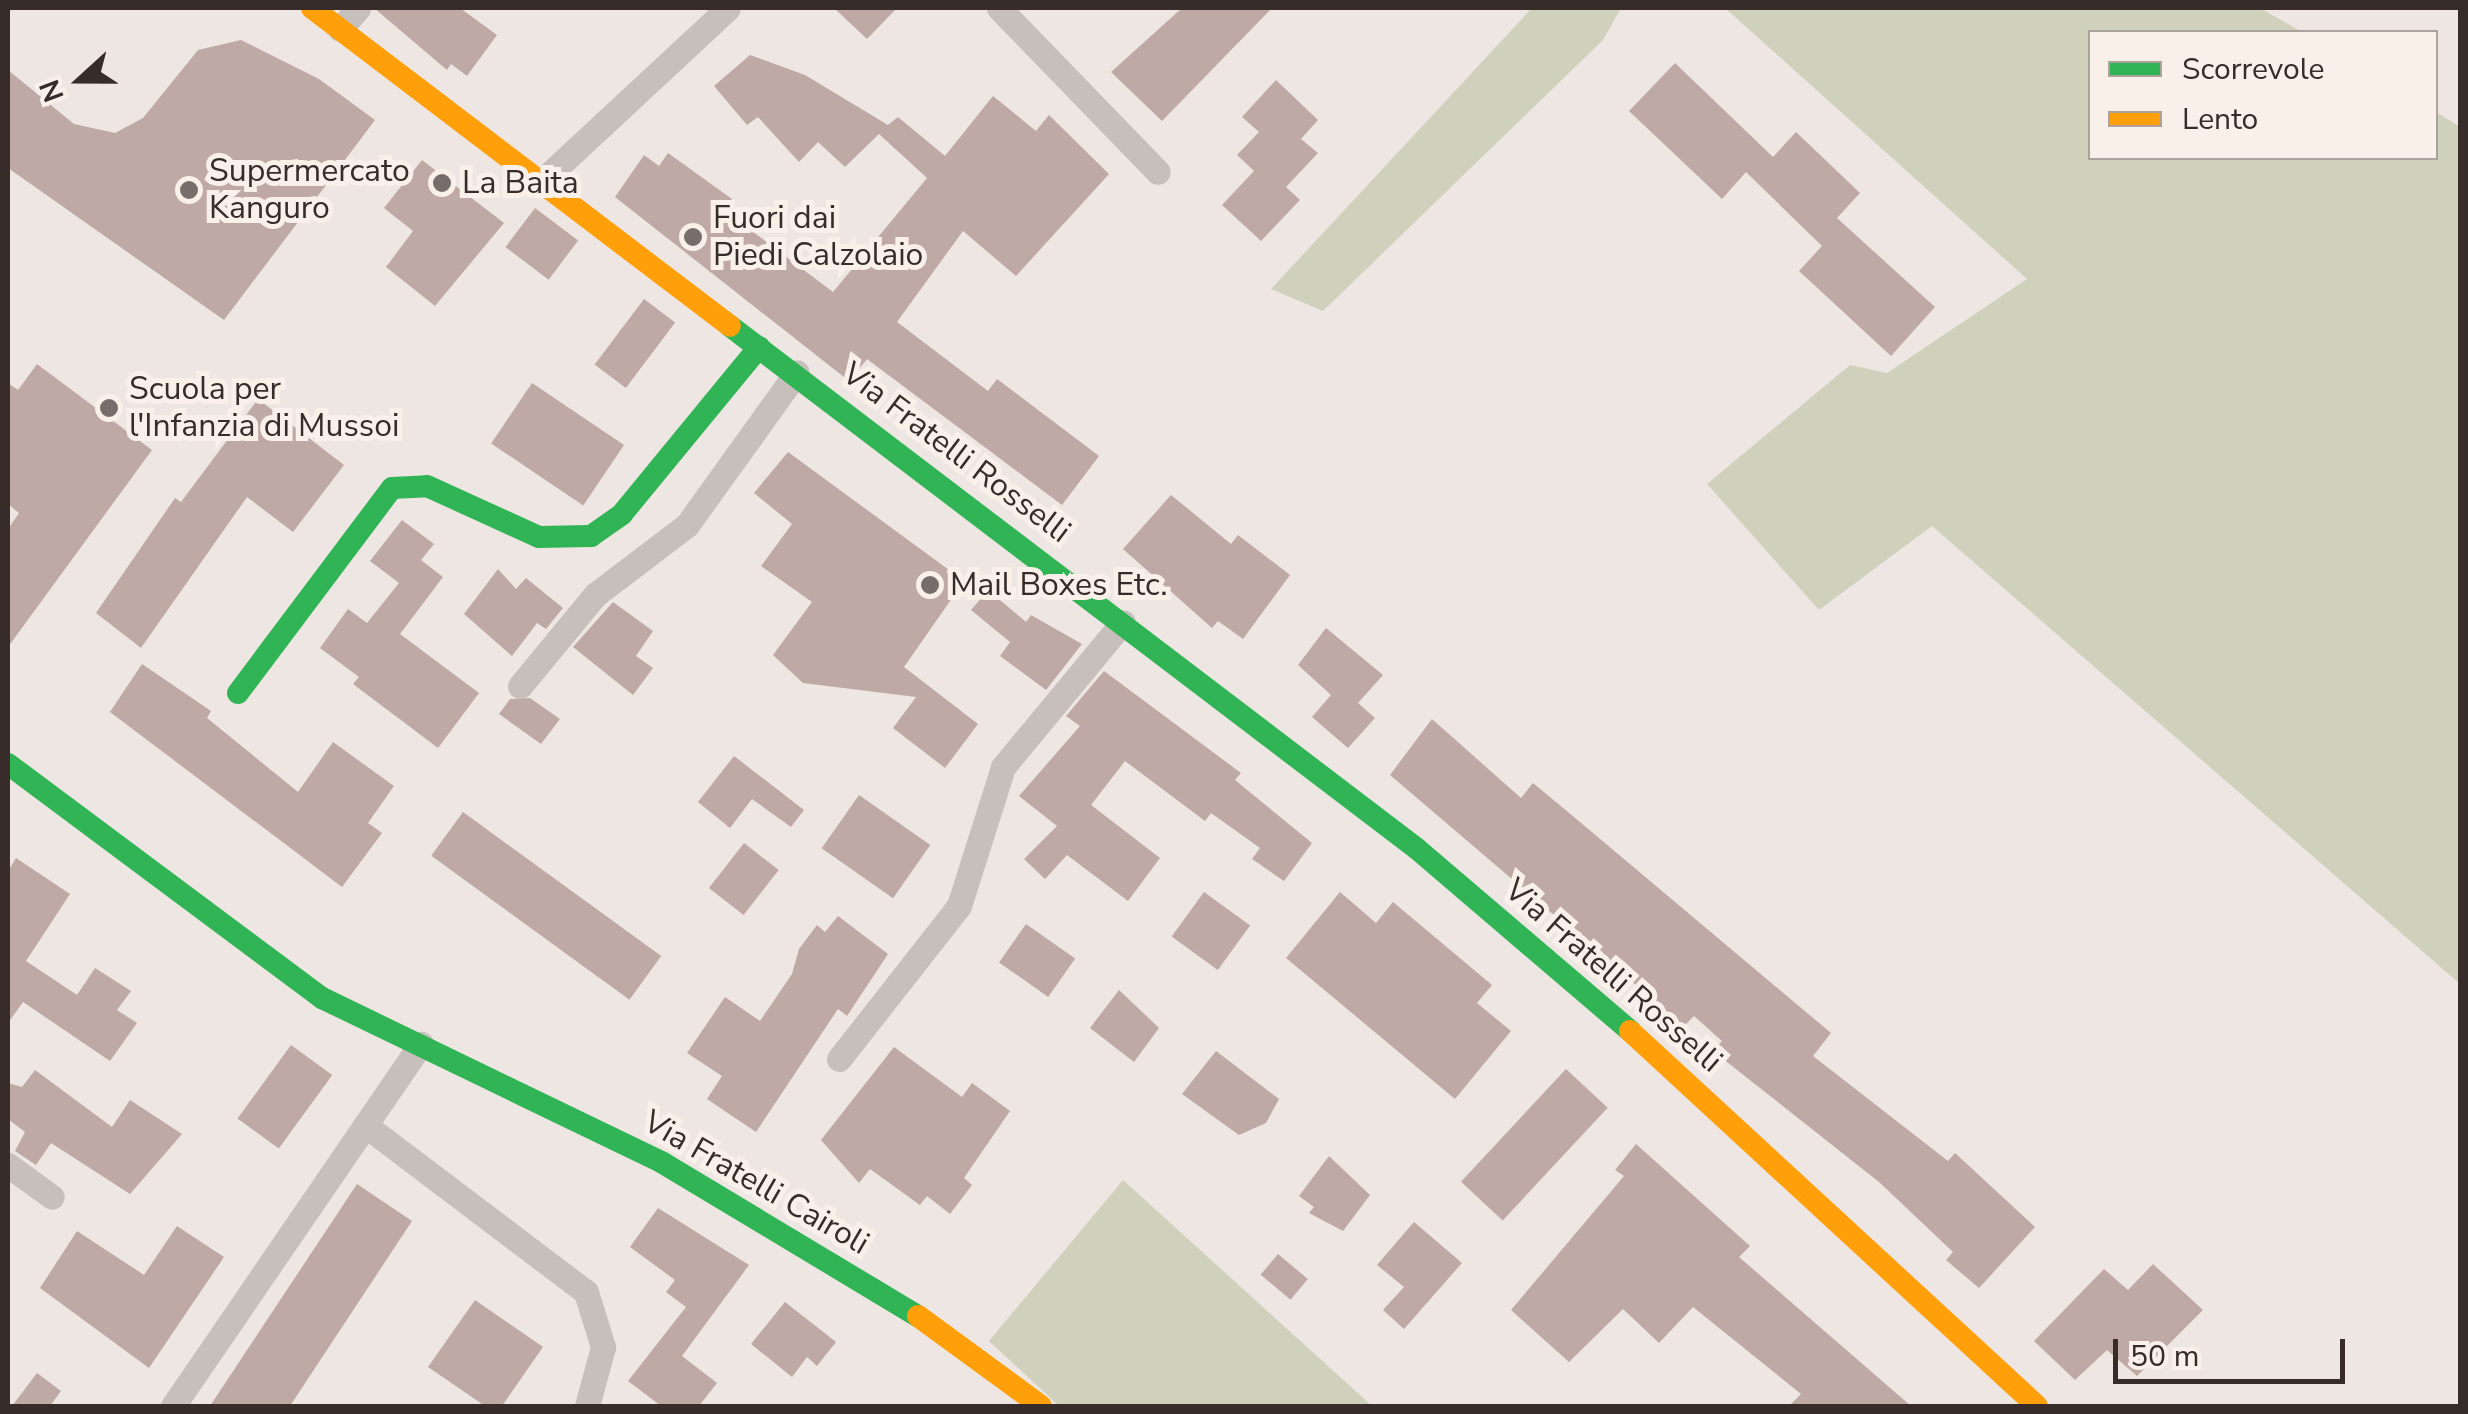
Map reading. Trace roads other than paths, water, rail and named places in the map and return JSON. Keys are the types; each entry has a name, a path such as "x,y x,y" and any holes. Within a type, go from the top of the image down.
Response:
{"main road":[{"name":"Via Fratelli Rosselli","path":"312,8 796,372 1416,848 1582,988 2037,1406"},
{"path":"238,693 392,488 428,486 556,541 590,536 622,514 759,347"},
{"name":"Via Fratelli Cairoli","path":"8,764 322,998 663,1163 973,1349 1041,1406"}],"street":[{"path":"340,30 358,8"},
{"path":"540,182 728,8"},
{"path":"998,8 1158,172"},
{"name":"Via Fratelli Rosselli","path":"520,686 596,594 686,524 796,372"},
{"path":"838,1059 959,906 1003,767 1123,622"},
{"path":"173,1406 420,1044"},
{"path":"365,1125 586,1292 603,1346 587,1406"},
{"path":"8,1165 52,1197"}],"place":[{"name":"La Baita","path":"442,183"},
{"name":"Supermercato Kanguro","path":"189,190"},
{"name":"Fuori dai Piedi Calzolaio","path":"693,237"},
{"name":"Scuola per l'Infanzia di Mussoi","path":"109,408"},
{"name":"Mail Boxes Etc.","path":"930,585"}]}
